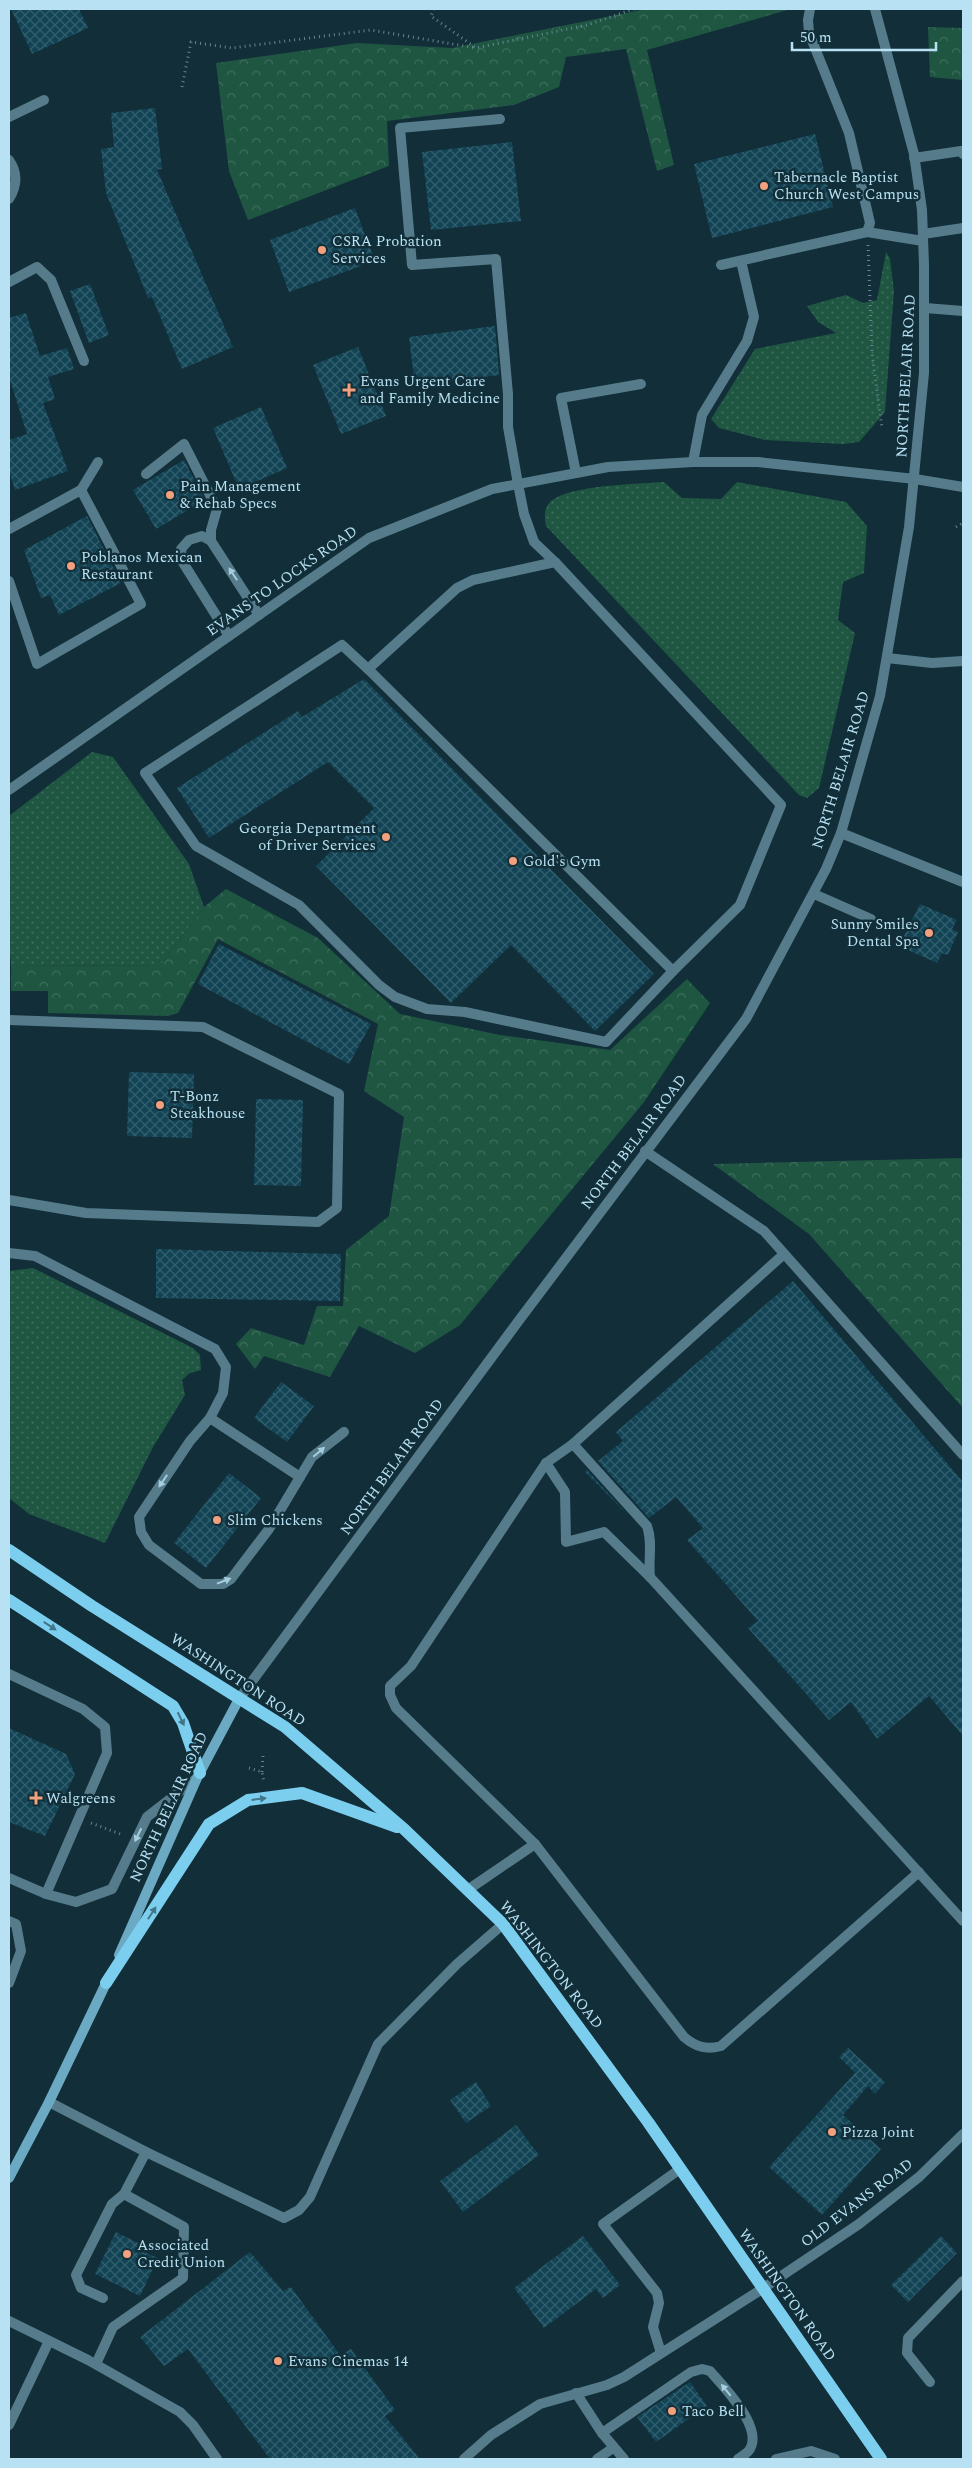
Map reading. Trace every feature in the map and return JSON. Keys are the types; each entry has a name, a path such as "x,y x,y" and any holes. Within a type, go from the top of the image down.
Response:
{"main road":[{"name":"WASHINGTON ROAD","path":"9,1550 92,1606 285,1727 404,1830 503,1924 547,1981 680,2169 881,2459"},
{"path":"9,1600 173,1706 183,1723 199,1776"},
{"name":"NORTH BELAIR ROAD","path":"10,2173 49,2102 106,1983 199,1776 239,1699"},
{"path":"106,1983 209,1824 248,1800 302,1793 404,1830"}],"street":[{"path":"810,9 808,33 849,132 870,223 867,232"},
{"name":"NORTH BELAIR ROAD","path":"239,1699 645,1151 746,1019 814,894 841,833 880,696 887,658 916,479 924,373 923,238 914,158 875,9"},
{"path":"9,117 44,100"},
{"path":"500,119 400,128 412,265 496,258 508,394 508,427 524,514 534,542 555,562 781,805 740,905 673,971 606,1042 465,1012 427,1009 396,998 379,985 299,906 196,846 144,773 342,644 673,971"},
{"path":"914,158 961,151 963,154"},
{"path":"9,160 16,176 16,185 9,199"},
{"path":"722,265 867,232 923,238 963,228"},
{"path":"693,462 702,415 747,341 754,317 741,261"},
{"path":"9,282 37,267 45,273 51,280 84,361"},
{"path":"925,308 963,311"},
{"path":"576,473 561,398 641,384"},
{"path":"146,474 184,444 217,509 211,530 211,541"},
{"path":"9,529 81,490 98,462"},
{"name":"EVANS TO LOCKS ROAD","path":"9,790 369,538 492,488 608,468 693,462 758,462 916,479 963,487"},
{"path":"9,581 37,664 141,604 81,490"},
{"path":"229,636 180,555 184,545 195,537 206,537 211,541 259,615"},
{"path":"368,669 457,588 472,580 555,562"},
{"path":"887,658 932,663 963,660"},
{"path":"841,833 963,882"},
{"path":"814,894 871,919"},
{"path":"9,1020 203,1027 339,1094 337,1208 318,1222 86,1213 9,1200"},
{"path":"645,1151 764,1231 963,1455"},
{"path":"9,1253 35,1256 215,1349 226,1367 223,1393 210,1418 190,1441 139,1517 141,1532 149,1545 201,1584 223,1584 231,1579 269,1529 312,1457 344,1432"},
{"path":"784,1254 573,1444 546,1463 411,1666 390,1686 390,1695 396,1708 535,1844 684,2037 692,2044 707,2049 721,2046 919,1872"},
{"path":"210,1418 300,1476"},
{"path":"573,1444 646,1526 652,1539 648,1559 650,1576"},
{"path":"546,1463 565,1492 566,1542 604,1532 650,1576 963,1921"},
{"path":"9,1674 83,1710 105,1727 107,1753 46,1894"},
{"path":"9,1878 46,1894 76,1902 112,1889 147,1817 199,1776"},
{"path":"469,1890 535,1844"},
{"path":"9,1921 16,1924 21,1951 9,1983"},
{"path":"49,2102 146,2152 284,2218 299,2210 310,2197 378,2044 457,1964 503,1924"},
{"name":"OLD EVANS ROAD","path":"464,2459 491,2434 540,2404 608,2385 762,2289 867,2218 919,2177 963,2134"},
{"path":"103,2298 82,2288 76,2275 112,2204 124,2194 146,2152"},
{"path":"660,2353 653,2327 659,2303 657,2294 603,2224 680,2169"},
{"path":"96,2364 113,2327 183,2278 184,2227 124,2194"},
{"path":"930,2382 907,2353 908,2338 963,2281"},
{"path":"9,2321 96,2364 180,2412 193,2425 217,2459"},
{"path":"9,2425 49,2341"},
{"path":"602,2433 691,2372 702,2368 710,2371 747,2418 752,2430 750,2450 738,2459"},
{"path":"576,2393 602,2433 624,2459"},
{"path":"597,2459 613,2448"},
{"path":"776,2459 811,2451 835,2459"}],"path":[{"path":"434,9 431,16 476,48"},
{"path":"182,86 191,42 232,48 372,30 476,48 587,25 634,9"},
{"path":"867,232 872,353 882,428"},
{"path":"956,527 963,524"},
{"path":"263,1756 262,1772 265,1786"},
{"path":"249,1768 262,1772"},
{"path":"79,1818 126,1836"}],"green space":[{"path":"646,9 791,9 647,50 674,165 657,171 626,49 566,57 559,87 514,105 387,121 389,166 248,220 229,171 216,63 357,43 452,48"},
{"path":"928,27 963,28 963,80 930,77"},
{"path":"886,252 890,259 894,291 885,412 859,442 843,444 765,440 719,428 711,419 755,349 836,333 818,322 807,306 846,295 863,303 877,300"},
{"path":"664,482 682,498 721,499 737,482 846,502 867,526 864,573 843,582 838,620 855,633 819,788 807,798 799,795 546,526 545,516 547,507 551,501 560,496 588,488"},
{"path":"92,752 113,757 189,864 204,907 161,965 11,966 9,933 9,816"},
{"path":"226,889 318,938 400,1014 500,1035 610,1050 687,979 710,1003 644,1102 460,1325 415,1353 359,1326 330,1377 264,1356 255,1369 236,1344 251,1328 304,1345 317,1306 343,1306 346,1250 389,1216 404,1117 364,1091 378,1024 218,939 178,1013 168,1016 48,1013 48,991 11,991 11,966 161,965 204,907"},
{"path":"963,1158 963,1408 809,1234 713,1164"},
{"path":"33,1268 193,1348 200,1355 201,1370 190,1373 182,1380 185,1395 153,1447 105,1543 29,1514 9,1498 9,1271"}],"building":[{"path":"11,9 79,9 88,28 32,54"},
{"path":"155,108 162,169 157,170 233,347 182,369 152,297 148,298 106,193 101,149 114,147 111,113"},
{"name":"Tabernacle Baptist Church West Campus","path":"815,134 833,207 712,238 694,164"},
{"path":"512,142 521,221 431,230 422,152"},
{"name":"CSRA Probation Services","path":"355,208 375,261 289,292 270,240"},
{"path":"90,284 109,335 89,343 70,291"},
{"path":"26,313 40,356 67,348 74,369 48,377 55,399 43,403 68,471 15,490 9,471 9,440 27,434 9,377 9,318"},
{"path":"495,326 499,375 415,386 409,337"},
{"name":"Evans Urgent Care and Family Medicine","path":"358,347 386,416 341,434 313,365"},
{"path":"261,407 287,468 239,489 213,428"},
{"name":"Pain Management & Rehab Specs","path":"184,460 205,500 156,529 133,490"},
{"name":"Poblanos Mexican Restaurant","path":"87,516 121,583 59,615 50,595 41,598 24,550"},
{"path":"364,679 654,974 595,1031 511,945 451,1003 316,866 374,808 328,762 209,838 177,788 298,711 302,717"},
{"name":"Sunny Smiles Dental Spa","path":"920,904 957,920 952,929 958,932 948,955 942,953 937,963 899,946"},
{"path":"219,944 371,1024 349,1064 198,984"},
{"name":"T-Bonz Steakhouse","path":"129,1072 194,1074 192,1138 127,1136"},
{"path":"256,1099 303,1100 301,1186 254,1185"},
{"path":"156,1249 341,1254 340,1301 156,1298"},
{"path":"793,1281 963,1482 963,1736 929,1696 877,1739 851,1702 829,1720 748,1628 758,1621 687,1540 703,1528 676,1497 649,1518 598,1461 623,1441 616,1432"},
{"path":"281,1382 314,1406 287,1442 254,1418"},
{"path":"587,1470 628,1515 585,1472"},
{"name":"Slim Chickens","path":"229,1473 261,1498 206,1568 174,1543"},
{"name":"Walgreens","path":"9,1728 66,1754 75,1774 45,1836 9,1822"},
{"name":"Pizza Joint","path":"848,2048 885,2082 875,2094 868,2086 843,2115 881,2149 822,2215 769,2167 855,2073 839,2057"},
{"path":"476,2082 491,2106 466,2123 450,2100"},
{"path":"516,2125 539,2155 463,2212 440,2181"},
{"name":"Associated Credit Union","path":"116,2232 140,2244 138,2249 158,2258 140,2296 95,2274"},
{"path":"583,2236 620,2285 603,2298 596,2289 544,2328 514,2288"},
{"path":"941,2236 957,2253 908,2302 891,2285"},
{"name":"Evans Cinemas 14","path":"250,2252 283,2291 291,2287 340,2355 351,2349 395,2410 385,2416 420,2459 270,2459 188,2349 164,2366 140,2337"},
{"name":"Taco Bell","path":"690,2382 707,2406 656,2442 637,2417"}],"place":[{"name":"Tabernacle Baptist Church West Campus","path":"764,186"},
{"name":"CSRA Probation Services","path":"322,250"},
{"name":"Evans Urgent Care and Family Medicine","path":"349,390"},
{"name":"Pain Management & Rehab Specs","path":"170,495"},
{"name":"Poblanos Mexican Restaurant","path":"71,566"},
{"name":"Georgia Department of Driver Services","path":"386,837"},
{"name":"Gold's Gym","path":"513,861"},
{"name":"Sunny Smiles Dental Spa","path":"929,933"},
{"name":"T-Bonz Steakhouse","path":"160,1105"},
{"name":"Slim Chickens","path":"217,1520"},
{"name":"Walgreens","path":"36,1798"},
{"name":"Pizza Joint","path":"832,2132"},
{"name":"Associated Credit Union","path":"127,2254"},
{"name":"Evans Cinemas 14","path":"278,2361"},
{"name":"Taco Bell","path":"672,2411"}]}
